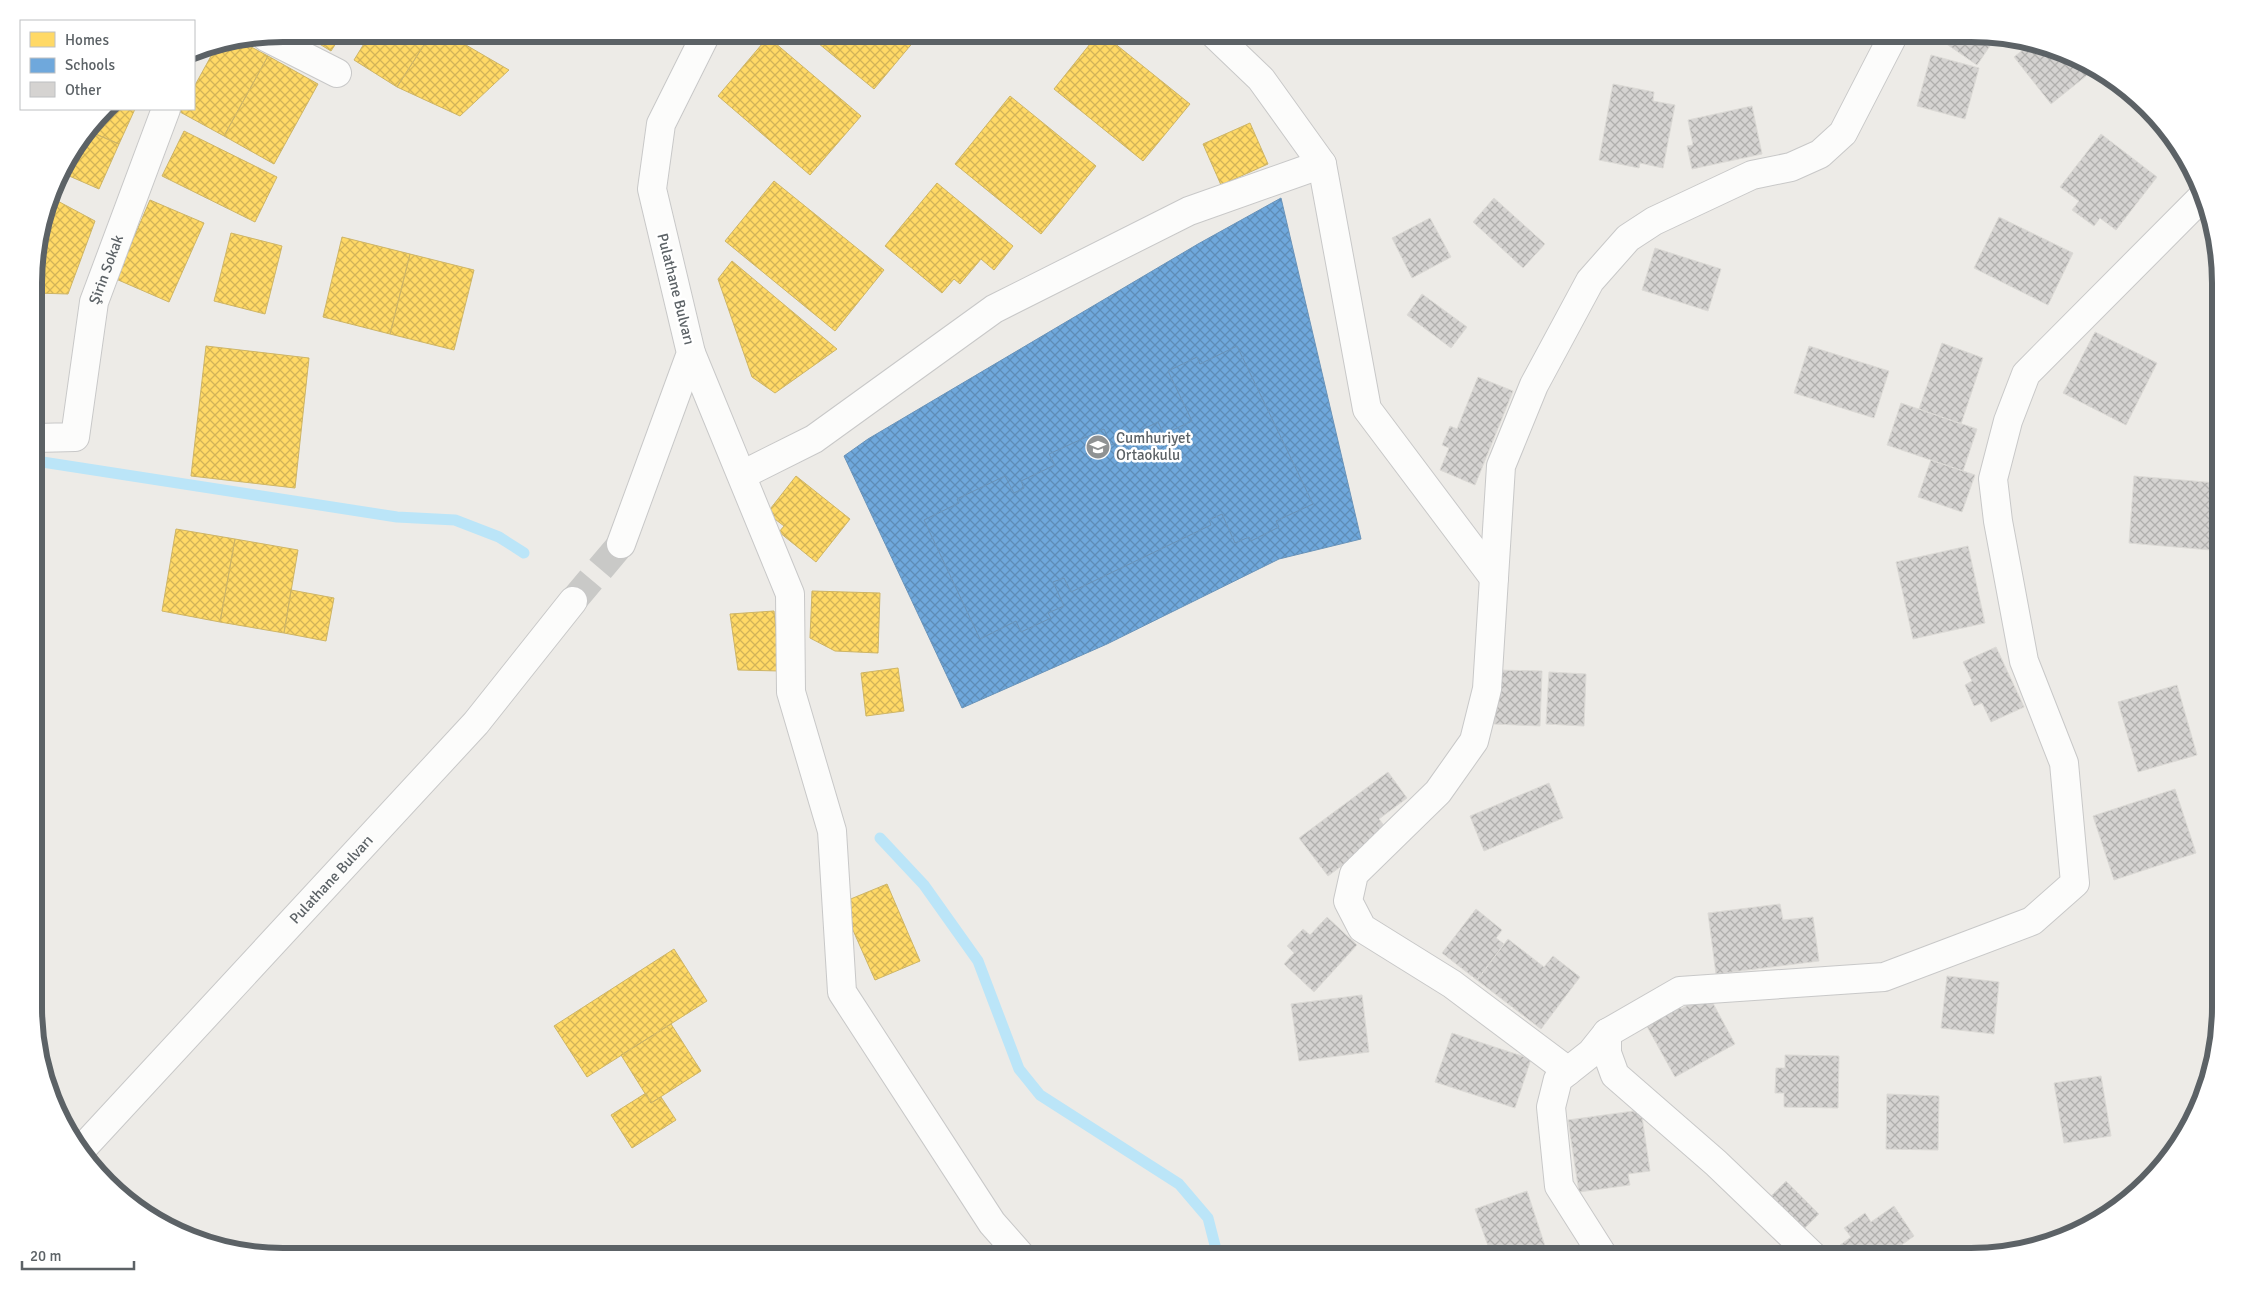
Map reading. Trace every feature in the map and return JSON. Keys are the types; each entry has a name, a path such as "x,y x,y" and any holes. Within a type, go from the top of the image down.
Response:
{"street":[{"path":"277,42 337,73"},
{"path":"661,124 692,42"},
{"name":"Pulathane Bulvarı","path":"621,544 691,352 652,189 661,124 702,42"},
{"path":"1222,42 1261,79 1322,164 1367,409 1494,578"},
{"path":"1568,1071 1452,984 1362,928 1348,901 1354,874 1438,792 1474,741 1487,689 1501,466 1534,385 1590,281 1628,238 1654,221 1752,175 1791,167 1820,154 1843,133 1890,42"},
{"name":"Şirin Sokak","path":"42,438 75,437 94,302 166,110"},
{"path":"742,475 814,439 994,309 1189,211 1322,164"},
{"path":"1598,1248 1559,1186 1551,1107 1558,1079 1591,1053 1607,1033 1680,991 1815,983 1884,976 2032,921 2074,883 2064,763 2024,661 1998,521 1993,479 2008,421 2026,374 2197,202"},
{"path":"691,352 790,594 791,692 832,831 842,992 992,1223 1014,1248"},
{"name":"Pulathane Bulvarı","path":"86,1145 476,723 573,601"},
{"path":"1607,1033 1607,1053 1615,1075 1716,1163 1805,1248"}],"building: Homes":[{"path":"316,42 337,42 331,51"},
{"path":"365,42 426,42 397,87 354,60"},
{"path":"426,42 461,42 509,70 460,116 397,87"},
{"path":"764,42 774,42 861,116 810,175 718,96"},
{"path":"817,42 913,42 874,89"},
{"path":"1092,42 1113,42 1190,104 1143,161 1054,89"},
{"path":"248,45 268,56 224,136 180,112 181,110 195,110 195,85 213,53"},
{"path":"268,56 318,84 274,164 224,136"},
{"path":"1010,96 1096,166 1041,234 955,164"},
{"path":"116,110 135,110 119,144 95,134"},
{"path":"1250,123 1268,164 1221,185 1203,144"},
{"path":"184,131 277,177 255,222 162,176"},
{"path":"95,134 119,144 99,189 68,175"},
{"path":"774,181 884,270 835,331 725,241"},
{"path":"937,183 1013,246 994,270 981,259 960,284 954,279 942,293 885,246"},
{"path":"150,200 204,223 169,302 116,279"},
{"path":"57,201 95,221 68,294 42,293 47,237"},
{"path":"231,233 282,246 265,314 214,301"},
{"path":"342,237 410,254 390,334 323,317"},
{"path":"410,254 474,270 454,350 390,334"},
{"path":"732,261 837,349 775,393 752,377 718,279"},
{"path":"206,346 309,358 295,488 191,476"},
{"path":"796,476 850,519 816,562 779,532 784,526 767,513"},
{"path":"176,529 235,539 220,622 162,611"},
{"path":"235,539 298,550 284,633 220,622"},
{"path":"291,590 334,598 326,641 284,633"},
{"path":"812,591 880,593 878,653 835,651 810,638"},
{"path":"774,611 780,671 738,670 730,614"},
{"path":"898,668 904,711 866,716 861,673"},
{"path":"887,884 920,961 875,980 841,903"},
{"path":"674,949 707,1001 587,1077 554,1026"},
{"path":"671,1024 701,1071 651,1103 621,1055"},
{"path":"646,1093 651,1103 661,1097 676,1120 632,1148 611,1115"}],"building: Schools":[{"name":"Cumhuriyet Ortaokulu","path":"1281,198 1361,539 1279,559 1107,644 962,708 844,456 868,439 1198,244"},
{"path":"1237,346 1313,504 1276,521 1279,527 1251,541 1249,537 1235,543 1222,514 1209,520 1211,525 1071,592 1064,578 1053,582 1064,606 1048,613 1051,618 1021,632 1016,621 980,639 924,520 959,503 957,499 1005,476 1014,493 1024,488 1021,481 1055,465 1049,454 1104,429 1111,445 1158,422 1164,434 1192,421 1168,371 1197,357 1200,364"}],"building: Other":[{"path":"1944,42 1991,44 1977,65"},
{"path":"2024,49 2048,55 2089,74 2051,104 2014,57"},
{"path":"1931,55 1979,68 1965,119 1917,106"},
{"path":"1613,84 1654,92 1653,101 1675,105 1663,168 1640,163 1639,168 1599,160"},
{"path":"1752,106 1762,154 1692,169 1687,146 1693,145 1688,120"},
{"path":"2101,134 2157,177 2116,230 2100,218 2094,226 2072,210 2079,201 2060,187"},
{"path":"1494,198 1545,244 1523,268 1473,222"},
{"path":"1999,217 2073,253 2048,305 1974,268"},
{"path":"1430,218 1451,257 1412,278 1392,238"},
{"path":"1655,248 1721,269 1708,311 1642,290"},
{"path":"1422,294 1467,327 1451,348 1407,315"},
{"path":"2095,332 2157,363 2126,425 2063,393"},
{"path":"1942,343 1983,358 1961,424 1919,409"},
{"path":"1809,346 1889,371 1874,418 1794,393"},
{"path":"1478,377 1513,391 1475,485 1440,470 1449,448 1442,445 1450,426 1457,429"},
{"path":"1901,403 1977,429 1963,471 1887,445"},
{"path":"1931,460 1975,475 1962,512 1918,497"},
{"path":"2134,476 2212,483 2211,550 2129,543"},
{"path":"1968,546 1985,623 1913,639 1896,562"},
{"path":"1996,647 2024,707 1991,722 1982,703 1974,706 1965,685 1972,681 1963,662"},
{"path":"1496,670 1542,671 1540,726 1494,724"},
{"path":"1549,672 1586,674 1584,726 1546,724"},
{"path":"2177,685 2197,755 2138,772 2118,702"},
{"path":"1388,772 1407,798 1379,819 1388,831 1328,876 1299,838"},
{"path":"1549,783 1563,818 1484,851 1470,816"},
{"path":"2175,789 2196,853 2114,880 2093,816"},
{"path":"1780,904 1783,920 1813,917 1819,961 1716,974 1708,913"},
{"path":"1476,909 1502,930 1496,938 1504,944 1477,980 1442,953"},
{"path":"1327,917 1357,945 1314,992 1284,964 1294,953 1287,946 1303,929 1310,935"},
{"path":"1508,939 1544,967 1553,956 1580,977 1541,1029 1477,980"},
{"path":"1947,976 1999,982 1994,1034 1941,1028"},
{"path":"1708,994 1735,1044 1675,1077 1644,1021 1677,1002 1681,1009"},
{"path":"1362,995 1369,1052 1299,1061 1291,1004"},
{"path":"1452,1033 1531,1059 1515,1108 1435,1082"},
{"path":"1785,1055 1839,1056 1838,1108 1784,1107 1784,1093 1775,1093 1776,1068 1785,1068"},
{"path":"2101,1076 2111,1136 2064,1143 2054,1083"},
{"path":"1887,1094 1939,1096 1938,1150 1886,1149"},
{"path":"1641,1110 1650,1171 1628,1174 1630,1185 1579,1192 1568,1120"},
{"path":"1786,1181 1819,1214 1799,1234 1766,1201"},
{"path":"1527,1191 1545,1246 1539,1248 1489,1248 1475,1209"},
{"path":"1894,1206 1914,1236 1897,1248 1836,1248 1851,1237 1844,1228 1865,1213 1871,1222"}],"waterway":[{"path":"42,462 397,517 455,520 499,537 524,553"},
{"path":"880,838 924,885 978,961 1019,1069 1040,1095 1179,1184 1208,1218 1216,1248"}],"tunnel":[{"path":"573,601 621,544"}],"place":[{"name":"Cumhuriyet Ortaokulu","path":"1098,447"}]}
